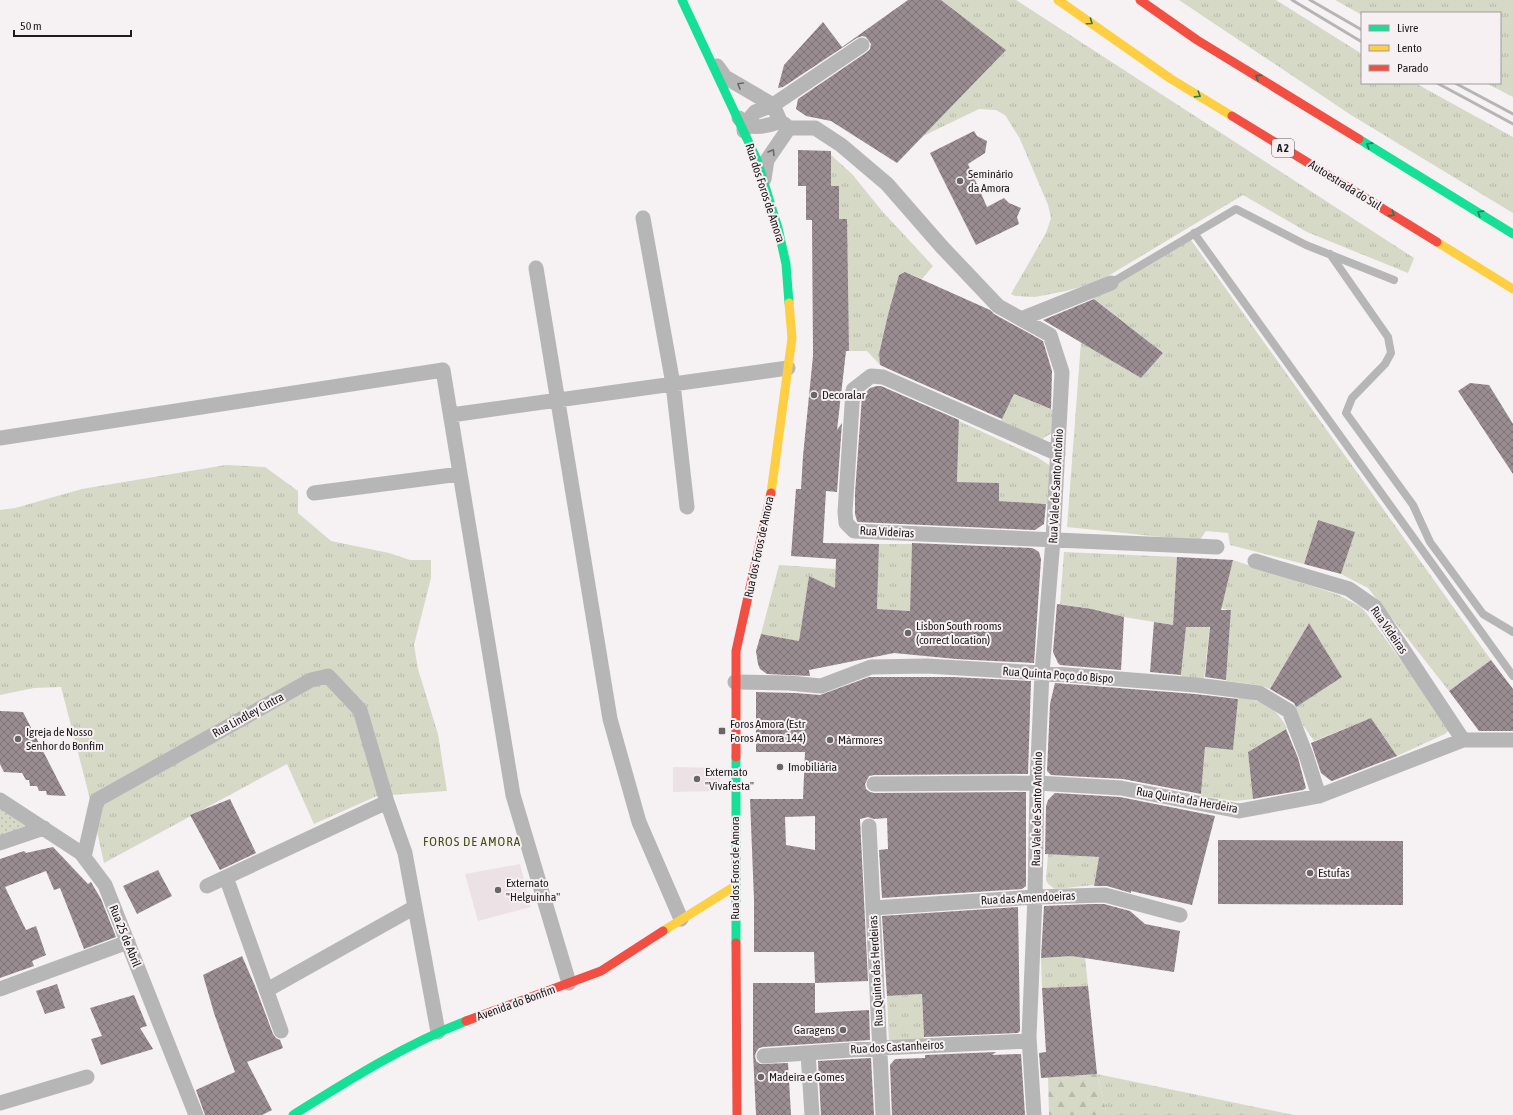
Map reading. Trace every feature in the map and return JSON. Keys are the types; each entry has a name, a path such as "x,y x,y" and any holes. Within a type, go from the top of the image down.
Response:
{"main road":[{"name":"Rua dos Foros de Amora","path":"682,0 742,125 757,160 778,228 786,264 792,338 771,493 736,651 735,886 737,1115"},
{"name":"Autoestrada do Sul","path":"1058,0 1171,79 1513,289"},
{"path":"1140,0 1197,40 1513,234"},
{"name":"Avenida do Bonfim","path":"293,1115 380,1062 438,1032 601,971 735,886"}],"street":[{"path":"742,125 755,112 774,105 862,45"},
{"path":"707,53 725,77 774,105 784,125 767,160 763,180"},
{"name":"Rua Vale de Santo António","path":"742,125 755,127 784,125 814,128 841,145 887,184 942,247 998,306 1050,335 1062,372 1053,540 1042,673 1037,783 1035,897 1029,1041 1034,1115"},
{"path":"643,218 672,384 687,507"},
{"path":"536,268 559,400 610,719 639,822 681,919"},
{"path":"1021,319 1111,283"},
{"path":"451,415 788,368"},
{"path":"0,438 443,370 512,795 569,983"},
{"name":"Rua Videiras","path":"1058,454 883,377 871,376 853,390 845,512 846,523 854,530 1217,547"},
{"path":"314,493 460,474"},
{"name":"Rua Videiras","path":"1255,561 1349,589 1375,607 1463,740"},
{"name":"Rua Quinta Poço do Bispo","path":"735,682 789,683 821,686 870,667 927,666 1196,685 1259,692 1289,711 1320,796"},
{"name":"Rua Lindley Cintra","path":"84,857 97,800 311,680 328,676 360,710 387,802"},
{"name":"Rua Quinta da Herdeira","path":"874,784 1037,783 1121,788 1239,811 1320,796 1463,740 1513,740"},
{"name":"Rua 25 de Abril","path":"0,800 80,853 105,885 196,1115"},
{"path":"207,886 387,802 405,853 438,1032"},
{"name":"Rua Quinta das Herdeiras","path":"870,826 883,1115"},
{"path":"0,844 44,828"},
{"path":"226,877 281,1031"},
{"name":"Rua das Amendoeiras","path":"873,908 1035,897 1105,895 1180,915"},
{"path":"267,990 415,907"},
{"path":"0,988 128,942"},
{"name":"Rua dos Castanheiros","path":"764,1056 880,1048 1029,1041"},
{"path":"808,1053 812,1115"},
{"path":"0,1103 87,1077"}],"lane":[{"path":"1111,283 1236,209 1306,245 1394,280"},
{"path":"1194,233 1513,676"},
{"path":"1330,254 1388,337 1391,353 1385,364 1352,398 1346,412 1413,505 1430,542 1483,614 1513,632"}],"shaded area":[{"name":"Externato \"Vivafesta\"","path":"673,767 720,768 720,791 673,792"},
{"name":"Externato \"Helguinha\"","path":"520,864 531,907 478,921 465,874"}],"green space":[{"path":"941,0 1016,0 1414,258 1408,273 1307,232 1243,195 1098,282 1066,291 1035,297 1015,296 1011,294 1046,233 1051,218 1048,205 1020,139 1005,115 996,110 979,109 923,136 1006,50"},
{"path":"1179,0 1276,0 1361,53 1361,84 1417,84 1513,137 1513,213 1351,115"},
{"path":"1335,0 1513,0 1513,97 1488,84 1501,84 1501,12 1361,12 1361,14"},
{"path":"831,155 852,174 882,211 933,266 922,279 905,272 899,275 879,354 880,365 867,351 849,351 848,317 839,219 831,186"},
{"path":"1191,240 1491,660 1449,691 1368,588 1341,574 1355,532 1318,520 1304,564 1230,545 1228,533 1206,531 1199,541 1067,527 1081,342 1141,378 1163,353 1088,294"},
{"path":"1014,394 1053,410 1052,433 1042,439 1001,421"},
{"path":"959,421 1037,457 1049,465 1051,473 1049,504 999,501 999,483 957,482"},
{"path":"226,465 265,467 298,491 298,513 331,541 389,553 410,560 431,560 431,578 414,645 418,669 438,734 447,791 377,796 314,824 287,764 104,863 89,795 61,687 34,688 0,695 0,510 15,508 82,489"},
{"path":"879,544 912,544 910,611 877,609"},
{"path":"1064,552 1177,557 1173,625 1060,604"},
{"path":"1233,560 1339,595 1361,607 1448,725 1448,731 1445,734 1397,756 1371,718 1314,741 1292,709 1342,677 1309,623 1270,689 1259,685 1226,681 1231,611 1221,608"},
{"path":"779,565 836,569 835,588 809,576 799,641 761,634"},
{"path":"1210,623 1204,679 1181,677 1186,627"},
{"path":"1238,697 1254,700 1267,705 1278,714 1287,728 1248,752 1253,799 1235,801 1201,796 1205,747 1233,750"},
{"path":"0,803 44,828 0,843"},
{"path":"1048,854 1099,857 1094,885 1055,889 1046,880"},
{"path":"1072,956 1085,957 1088,986 1042,988 1041,958"},
{"path":"922,994 924,1040 889,1043 887,996"},
{"path":"1097,1074 1294,1115 1107,1115"},
{"path":"1097,1074 1107,1115 1049,1115 1048,1077"}],"building":[{"path":"908,0 941,0 1006,50 897,163 831,121 806,116 796,109 798,99 870,49 871,44 866,37 862,36 857,38 783,87 778,88 784,65 823,22 842,47"},
{"name":"Seminário da Amora","path":"974,131 977,136 987,141 985,153 968,164 987,207 1004,198 1009,203 1021,208 1017,217 1019,224 976,245 930,153"},
{"path":"798,150 831,151 831,186 839,186 839,219 847,219 849,351 846,351 837,430 842,423 837,492 826,491 823,543 879,544 877,609 910,611 912,543 1032,548 1036,550 1039,552 1041,559 1034,663 956,659 894,653 809,670 810,676 767,674 760,669 756,651 761,634 799,641 809,576 835,588 836,559 791,556 796,489 801,489 813,356 812,220 806,220 806,186 798,186"},
{"path":"905,272 990,310 994,314 1043,341 1052,371 1051,409 1014,394 1002,419 880,365 879,354 888,315 899,275"},
{"path":"1094,299 1163,353 1141,378 1043,320"},
{"path":"1470,383 1489,385 1513,424 1513,474 1458,391"},
{"path":"881,386 959,420 957,482 999,483 999,501 1046,504 1044,524 1035,530 858,522 855,514 855,493 862,396 870,388"},
{"path":"1318,520 1355,532 1341,574 1304,564"},
{"path":"1177,557 1233,560 1221,610 1231,610 1226,680 1205,677 1210,627 1186,627 1181,675 1150,672 1154,622 1173,625"},
{"path":"1057,604 1092,609 1124,617 1121,670 1060,665 1058,663 1053,652"},
{"path":"1309,623 1342,677 1296,707 1294,703 1270,689"},
{"path":"1491,660 1513,689 1513,731 1479,731 1449,691"},
{"path":"869,677 953,677 1031,681 1028,774 869,776 865,784 866,789 874,793 1026,792 1026,886 1022,889 882,898 879,850 888,849 887,818 874,819 868,817 860,819 868,981 815,983 814,952 754,952 754,900 750,799 803,799 805,752 756,752 756,692 820,695","holes":["815,816 815,850 786,845 785,817"]},
{"path":"1055,683 1195,694 1238,699 1233,750 1205,747 1201,794 1123,779 1051,775 1047,771 1050,704"},
{"name":"Igreja de Nosso Senhor do Bonfim","path":"0,711 23,712 66,796 47,795 46,791 39,791 37,786 30,786 29,780 26,780 22,773 4,772 0,764"},
{"path":"1371,718 1397,756 1332,781 1321,773 1311,743"},
{"path":"1286,729 1298,758 1306,788 1303,790 1253,799 1248,752"},
{"path":"1055,793 1120,797 1215,816 1192,905 1131,891 1131,893 1107,886 1094,886 1099,857 1045,854 1046,806 1048,800"},
{"path":"230,799 256,853 220,870 190,815"},
{"name":"Estufas","path":"1218,840 1403,841 1403,905 1218,904"},
{"path":"53,847 88,884 91,882 101,899 116,937 84,949 60,888 54,890 46,871 5,887 26,930 36,926 46,955 32,961 34,966 0,978 0,859 24,851 26,853"},
{"path":"158,870 172,896 137,914 123,886"},
{"path":"1104,904 1130,911 1145,924 1180,931 1174,972 1072,956 1041,958 1044,906"},
{"path":"1018,907 1020,1031 1018,1033 924,1037 922,994 887,996 882,916"},
{"path":"242,956 273,1034 280,1040 283,1048 247,1062 272,1110 262,1115 205,1115 196,1090 235,1072 214,1013 203,975"},
{"path":"753,983 815,983 815,1013 869,1010 870,1040 763,1047 759,1048 756,1052 756,1061 760,1064 788,1063 791,1115 756,1115 753,1053"},
{"path":"57,984 65,1008 45,1014 36,991"},
{"path":"1088,986 1097,1074 1041,1078 1039,1053 1046,1052 1042,988"},
{"path":"134,995 147,1026 140,1028 153,1049 101,1065 91,1039 102,1036 90,1008"},
{"path":"996,1052 992,1055 1021,1054 1025,1115 892,1115 890,1065 895,1059 925,1058 925,1055"},
{"path":"871,1058 874,1115 821,1115 818,1061"}],"railway":[{"path":"1292,0 1361,41"},
{"path":"1310,0 1361,29"},
{"path":"1439,84 1513,124"},
{"path":"1457,84 1513,114"}],"traffic: fast":[{"path":"682,0 757,160 778,228 786,264 789,303"},
{"path":"1359,139 1513,234"},
{"path":"736,757 736,943"},
{"path":"293,1115 356,1076 399,1052 443,1030 466,1021"}],"traffic: slow":[{"path":"1058,0 1171,79 1232,116"},
{"path":"1437,242 1513,289"},
{"path":"771,493 792,338 789,303"},
{"path":"663,931 735,886"}],"traffic: jam":[{"path":"1140,0 1197,40 1359,139"},
{"path":"1232,116 1437,242"},
{"path":"736,757 736,651 771,493"},
{"path":"466,1021 601,971 663,931"},
{"path":"736,943 737,1115"}],"place":[{"name":"Seminário da Amora","path":"960,181"},
{"name":"Decoralar","path":"814,395"},
{"name":"Lisbon South rooms (correct location)","path":"908,633"},
{"name":"Foros Amora (Estr Foros Amora 144)","path":"722,731"},
{"name":"Igreja de Nosso Senhor do Bonfim","path":"18,739"},
{"name":"Mármores","path":"830,740"},
{"name":"Imobiliária","path":"780,767"},
{"name":"Externato \"Vivafesta\"","path":"697,779"},
{"name":"Estufas","path":"1310,873"},
{"name":"Externato \"Helguinha\"","path":"498,890"},
{"name":"Garagens","path":"843,1030"},
{"name":"Madeira e Gomes","path":"761,1077"}],"district":[{"name":"FOROS DE AMORA","path":"472,841"}]}
